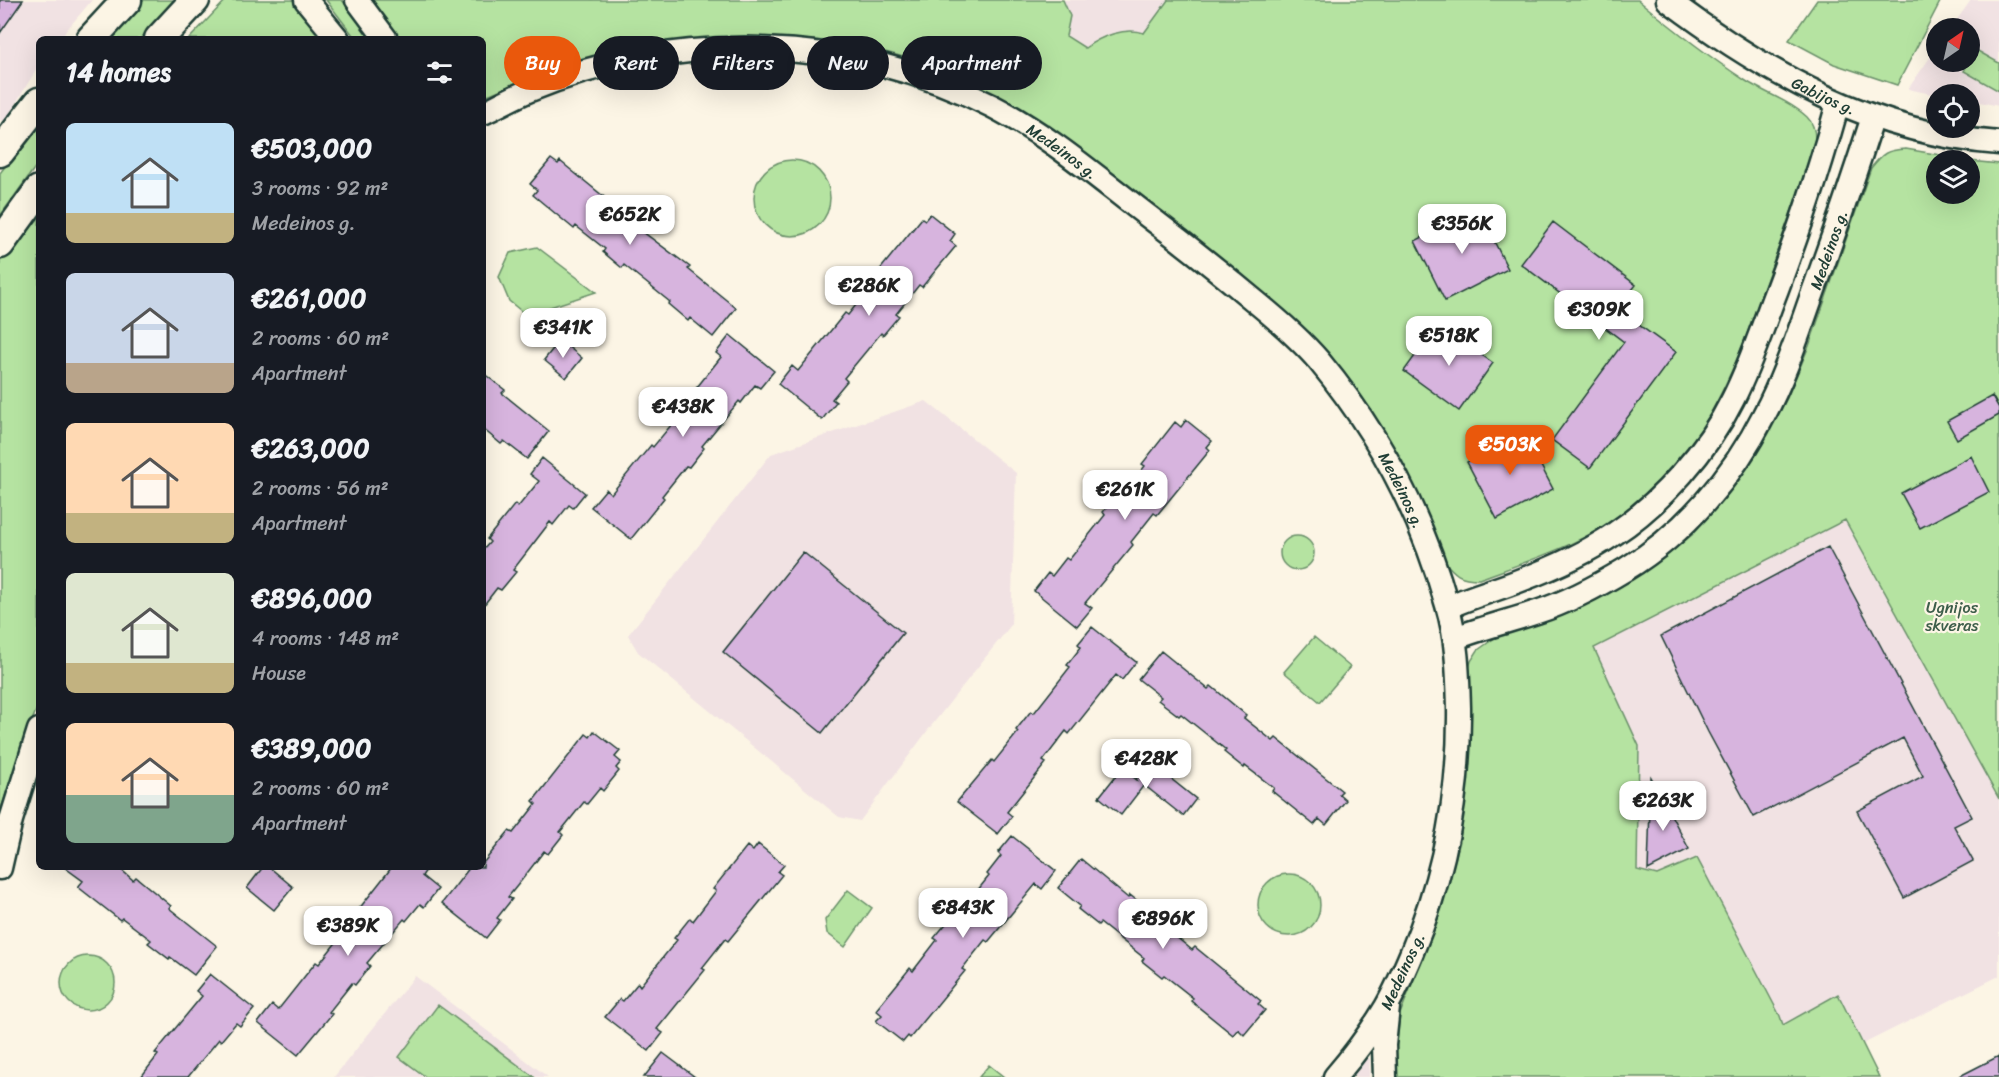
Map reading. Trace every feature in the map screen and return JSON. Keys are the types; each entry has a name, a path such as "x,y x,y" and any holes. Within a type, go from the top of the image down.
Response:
{"main road":[{"path":"94,36 127,0"},
{"path":"162,36 195,0"},
{"path":"2,144 36,105"},
{"path":"0,244 36,194"}],"street":[{"path":"306,0 336,36"},
{"path":"357,0 384,36"},
{"name":"Gabijos g.","path":"1668,0 1759,63 1838,103 1902,126 1964,140 1999,143"},
{"name":"Medeinos g.","path":"486,112 530,90 611,65 682,52 717,49 793,50 858,60 922,76 994,107 1055,144 1211,264 1276,319 1316,357 1368,428 1396,475 1416,518 1448,607 1458,666 1459,761 1456,796 1439,878 1430,908 1388,1004 1358,1049 1335,1077"},
{"path":"1448,607 1474,595 1519,581 1575,558 1638,518 1666,491 1712,434 1733,399 1791,252 1838,103"},
{"name":"Medeinos g.","path":"1455,638 1483,627 1538,612 1587,591 1628,568 1660,545 1691,516 1720,483 1753,435 1779,384 1817,282 1873,117"},
{"path":"0,868 13,811 36,739"},
{"path":"1385,1077 1384,1045 1388,1004"}],"shaded area":[{"path":"0,0 92,0 62,36 36,36 36,70 8,116 3,121 0,120"},
{"path":"1063,0 1168,0 1144,34 1096,40 1085,48 1066,36 1070,16"},
{"path":"1971,0 1999,0 1999,106 1980,102 1980,84 1926,84 1926,93 1908,89 1926,63 1926,72 1980,72 1980,18 1958,18"},
{"path":"926,401 1016,473 1011,625 860,821 839,817 638,652 628,635 771,454"},
{"path":"1845,520 1999,799 1999,976 1863,1044 1838,994 1783,1026 1780,1016 1657,875 1637,870 1639,746 1594,648"},
{"path":"415,976 548,1077 334,1077"},
{"path":"1364,1056 1370,1059 1369,1077 1348,1077"}],"green space":[{"path":"143,0 176,0 143,36 110,36"},
{"path":"226,0 296,0 324,36 192,36"},
{"path":"326,0 342,0 369,36 354,36"},
{"path":"370,0 1063,0 1070,16 1066,36 1085,48 1113,34 1129,31 1144,33 1168,0 1638,0 1732,72 1800,111 1812,124 1815,143 1757,307 1732,370 1718,400 1682,457 1635,505 1599,529 1540,557 1479,579 1472,579 1458,575 1442,559 1386,437 1361,398 1328,356 1097,162 1031,116 984,90 1042,90 1042,36 901,36 901,57 889,53 889,36 807,36 807,40 795,39 795,36 691,36 691,41 679,42 679,36 593,36 593,56 581,60 581,36 504,36 504,88 486,96 486,36 399,36"},
{"path":"1817,0 1941,0 1932,18 1926,18 1926,29 1897,85 1834,64 1789,40"},
{"path":"1980,52 1999,63 1999,91 1966,72 1980,72"},
{"path":"36,127 36,166 0,216 0,173"},
{"name":"Ugnijos skveras","path":"1906,149 1926,152 1926,204 1980,204 1980,162 1999,164 1999,799 1845,520 1594,648 1639,746 1637,870 1657,875 1697,858 1783,1025 1838,994 1879,1077 1395,1077 1400,1014 1439,916 1460,841 1469,765 1467,675 1471,661 1478,650 1499,635 1618,587 1657,563 1692,535 1724,498 1762,444 1787,398 1809,346 1871,168 1885,153"},
{"path":"792,160 807,163 819,171 827,183 830,198 827,213 819,225 807,233 792,236 777,233 765,225 757,213 754,198 757,183 765,171 777,163"},
{"path":"36,211 36,711 0,812 0,261"},
{"path":"537,247 596,292 526,315 509,301 499,277 510,253"},
{"path":"1297,536 1309,541 1314,553 1309,565 1297,570 1285,565 1280,553 1285,541"},
{"path":"1314,637 1350,667 1320,702 1284,672"},
{"path":"1283,874 1295,874 1311,883 1318,893 1320,905 1318,917 1311,927 1295,936 1283,936 1272,931 1263,922 1258,911 1258,899 1263,888 1272,879"},
{"path":"848,890 872,908 845,947 827,933 825,920"},
{"path":"83,956 93,956 103,960 111,968 115,983 111,998 103,1006 93,1010 83,1010 73,1006 65,998 61,988 61,978 65,968 73,960"},
{"path":"438,1005 534,1077 426,1077 399,1057"},
{"path":"989,1065 1004,1077 979,1077"}],"building":[{"path":"0,0 23,0 0,33"},
{"path":"551,159 558,164 560,161 625,214 623,217 690,267 688,269 736,308 713,337 690,318 688,321 668,304 670,302 624,265 622,268 603,252 605,249 576,226 574,229 533,195 537,190 530,184"},
{"path":"1478,209 1508,269 1445,301 1415,241"},
{"path":"930,214 955,234 950,241 956,246 922,287 919,285 896,314 899,316 883,335 881,333 844,378 847,381 832,399 836,402 822,420 778,384 792,366 798,371 845,313 848,315 872,285 869,283 922,218 925,220"},
{"path":"1553,222 1636,285 1617,309 1676,352 1590,468 1552,440 1624,342 1521,264"},
{"path":"1438,324 1493,363 1459,411 1404,371"},
{"path":"730,335 774,371 760,388 755,385 741,403 739,401 702,446 704,448 689,467 686,466 662,496 664,498 631,539 591,507 606,489 611,494 651,445 653,447 677,418 674,416 721,357 716,353"},
{"path":"560,340 582,358 566,378 544,360"},
{"path":"486,375 505,390 502,393 549,431 527,459 504,441 501,444 486,432"},
{"path":"1992,396 1999,408 1999,415 1957,439 1947,421"},
{"path":"1186,420 1212,441 1207,447 1210,450 1157,515 1154,513 1131,542 1133,545 1085,603 1092,608 1077,626 1034,591 1048,573 1052,576 1066,558 1069,560 1105,515 1103,512 1119,493 1122,495 1145,466 1142,464 1175,422 1181,427"},
{"path":"1524,433 1553,489 1497,519 1467,462"},
{"path":"1971,456 1989,492 1920,528 1901,493"},
{"path":"542,458 585,493 573,508 569,505 553,525 550,522 513,570 516,572 501,590 497,588 486,602 486,547 490,542 487,539 515,504 518,507 539,481 530,474"},
{"path":"1828,547 1972,817 1954,826 1973,861 1904,898 1857,811 1923,776 1903,738 1754,817 1708,732 1661,636"},
{"path":"803,552 903,633 822,733 723,652"},
{"path":"1092,627 1136,662 1122,680 1116,675 1069,734 1066,731 1043,761 1046,763 1007,812 1012,816 998,834 957,802 992,760 994,762 1018,732 1016,730 1031,711 1034,713 1070,667 1067,665 1081,647 1078,644"},
{"path":"1161,651 1208,689 1211,686 1246,715 1244,718 1273,741 1276,738 1342,791 1339,794 1346,800 1326,825 1319,819 1314,825 1272,791 1274,788 1245,766 1244,768 1224,752 1226,750 1181,714 1179,716 1158,700 1161,697 1138,679"},
{"path":"594,731 620,751 615,757 621,762 616,768 619,771 603,791 600,788 587,804 584,802 560,832 563,835 548,854 544,851 508,897 512,899 497,918 500,920 486,938 442,903 468,870 486,870 486,859 509,831 513,833 536,804 533,801 586,734 590,737"},
{"path":"1150,762 1196,799 1183,816 1144,785 1121,815 1099,797 1122,768 1138,781 1136,779"},
{"path":"1651,777 1689,849 1648,870"},
{"path":"1012,836 1056,871 1042,889 1036,884 988,942 985,940 962,969 965,971 910,1038 908,1036 903,1042 876,1021 882,1015 876,1010 910,968 913,971 937,940 934,938 950,919 953,921 989,876 987,874 1001,856 998,853"},
{"path":"758,844 784,865 778,872 782,875 728,941 725,939 702,968 705,970 657,1029 663,1033 649,1051 605,1017 638,983 640,986 677,940 674,938 690,918 693,921 716,891 713,889 747,846 753,851"},
{"path":"1081,859 1128,898 1130,895 1165,923 1163,926 1192,950 1195,947 1261,1001 1258,1004 1265,1010 1244,1035 1238,1029 1233,1035 1191,1001 1193,998 1142,961 1144,958 1100,923 1098,925 1078,909 1080,906 1058,888"},
{"path":"68,870 121,870 133,880 136,877 171,906 169,908 217,946 194,975 170,957 169,959 148,943 151,940 122,918 120,920 78,887 83,881"},
{"path":"261,870 273,870 293,887 274,910 247,888"},
{"path":"390,870 426,870 422,876 438,889 424,907 420,904 406,921 404,919 367,963 370,966 355,985 352,983 329,1012 332,1014 298,1055 258,1023 272,1005 278,1010 316,962 319,964 342,935 340,933"},
{"path":"210,974 254,1009 240,1026 236,1023 221,1041 219,1039 188,1077 141,1077 158,1055 155,1053 202,996 196,991"},
{"path":"663,1053 695,1077 644,1077"},
{"path":"1999,1056 1999,1077 1958,1077"}]}
